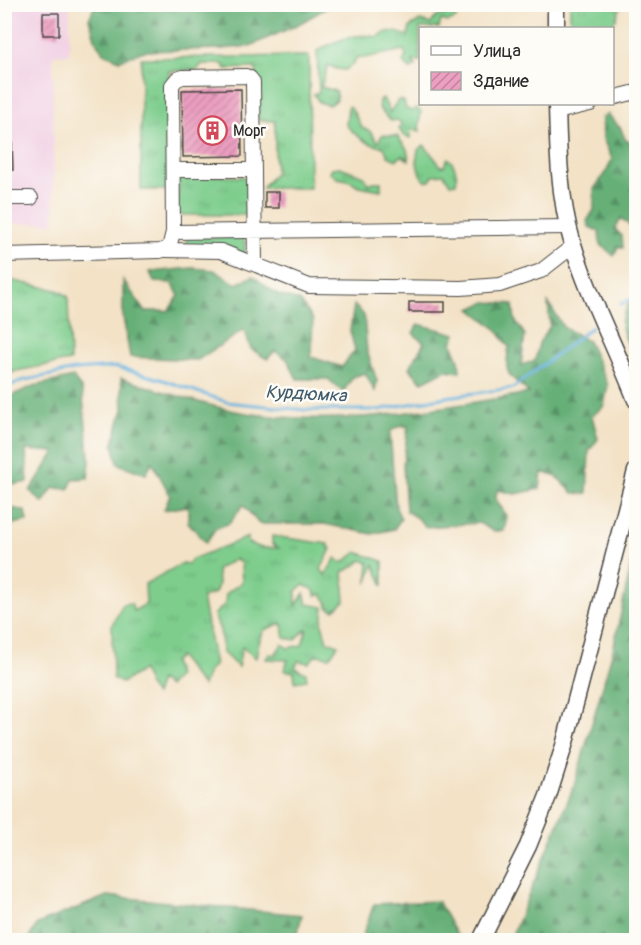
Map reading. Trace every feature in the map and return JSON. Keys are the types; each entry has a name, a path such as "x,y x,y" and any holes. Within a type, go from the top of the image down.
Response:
{"main road":[{"path":"556,4 556,27"},
{"path":"557,108 560,176 573,246 636,400"},
{"path":"482,940 528,846 548,796 564,746 636,471"}],"street":[{"path":"165,250 171,245 173,232 172,85 174,81 183,77 246,76 253,82 255,264"},
{"path":"614,98 636,92"},
{"path":"557,108 582,105"},
{"path":"173,170 253,170"},
{"path":"4,198 31,198"},
{"path":"173,232 569,227"},
{"path":"4,255 221,250 309,286 461,288 500,285 541,272 573,246"}],"shaded area":[{"path":"62,4 70,8 69,54 53,55 54,223 5,224 4,5"}],"green space":[{"path":"95,4 332,5 295,26 250,46 144,51 120,60 105,54 97,44 89,19"},
{"path":"570,4 621,4 616,19 610,27 570,27"},
{"path":"451,9 456,13 456,19 448,22 441,20 439,27 419,27 419,61 413,61 416,66 410,69 403,62 406,56 404,50 364,58 357,57 345,70 328,65 321,87 336,91 337,100 329,105 319,102 314,94 319,92 317,51 354,36 377,37 392,32 408,36 410,27 420,21 431,24 438,16 448,14"},
{"path":"309,56 310,188 262,188 275,173 275,121 259,120 257,116 256,68 226,69 223,64 202,64 197,70 169,71 169,190 141,190 141,58"},
{"path":"383,98 390,112 398,100 404,101 406,109 413,111 417,108 421,112 420,131 411,129 410,138 403,135 399,129 401,123 397,120 391,121 380,110 379,100"},
{"path":"348,106 351,107 362,128 370,131 378,142 382,135 397,136 407,149 409,160 402,156 396,160 388,156 384,147 363,140 354,133 346,125"},
{"path":"608,114 621,129 625,139 632,144 636,156 636,242 630,226 621,218 615,229 622,236 623,248 618,246 614,256 600,244 599,231 589,227 587,221 594,210 594,189 612,159 603,139 602,118"},
{"path":"424,145 441,166 444,166 448,158 450,160 457,176 456,183 450,184 444,174 433,175 430,181 422,178 417,158 418,150"},
{"path":"340,167 364,176 368,184 381,182 381,190 359,186 348,180 337,178 330,172 332,168"},
{"path":"182,175 246,177 249,180 248,215 180,215 177,213 179,177"},
{"path":"187,237 244,237 246,258 186,246"},
{"path":"193,268 214,270 236,284 253,276 278,295 300,301 313,320 311,357 342,367 355,350 350,331 354,305 364,315 367,351 377,381 375,391 365,373 353,377 343,392 328,379 297,379 287,359 275,351 267,359 251,349 244,329 198,360 130,357 123,317 123,280 145,311 168,311 179,296 172,283 154,282 150,272"},
{"path":"5,279 57,290 68,296 70,361 16,371 5,377"},
{"path":"636,299 636,361 624,335 621,322 628,304"},
{"path":"486,302 513,304 515,320 525,335 521,365 535,361 539,343 550,326 548,302 563,327 588,341 608,385 604,406 592,416 598,439 589,451 587,494 573,493 557,477 542,472 540,489 515,494 497,490 496,499 507,517 504,531 493,531 479,523 426,527 406,511 403,465 408,426 397,427 390,432 396,508 401,519 394,529 372,534 324,524 259,524 243,505 230,523 215,529 206,543 188,522 188,506 164,510 170,495 152,462 146,474 118,464 113,444 123,409 121,378 235,411 308,418 345,418 419,411 529,393 513,379 508,371 509,347 495,328 471,309"},
{"path":"418,324 456,334 452,343 459,360 460,372 446,370 422,382 409,368 424,343 413,333"},
{"path":"73,377 82,390 90,462 88,478 73,479 69,489 53,488 43,503 30,491 55,452 26,450 28,482 9,485 5,500 5,398 34,386"},
{"path":"4,506 25,511 27,521 13,524 5,530"},
{"path":"272,536 328,544 331,549 321,569 325,575 336,558 342,563 357,552 383,561 383,586 374,564 367,584 369,563 362,560 343,572 345,601 334,610 328,607 327,601 321,594 316,596 313,589 303,585 296,592 296,606 304,593 307,604 324,607 322,624 327,641 338,645 330,657 316,655 309,663 298,661 295,668 306,673 307,680 295,682 294,672 284,670 288,660 266,659 269,654 275,655 282,644 288,648 302,645 307,628 295,640 285,638 282,623 264,630 256,658 242,647 238,667 223,653 220,630 214,615 225,604 226,594 242,582 241,564 236,559 217,569 218,585 215,593 202,598 215,665 209,670 203,686 179,657 173,662 178,676 168,687 160,680 155,695 142,670 122,683 113,678 112,625 123,604 131,603 134,611 146,604 145,584 183,563 188,564 192,559 248,537 248,543 262,548 279,548 272,544"},
{"path":"636,542 636,940 510,940 574,786 613,650"},
{"path":"107,896 302,915 296,940 28,940 37,924"},
{"path":"438,901 458,937 456,940 361,940 374,904"}],"building":[{"path":"43,13 59,13 59,35 43,35"},
{"name":"Морг","path":"241,89 242,156 183,157 182,90"},
{"path":"4,142 12,142 13,170 4,171"},
{"path":"265,192 279,192 279,208 265,208"},
{"path":"409,302 445,302 445,312 409,312"}],"waterway":[{"name":"Курдюмка","path":"621,304 636,297"},
{"name":"Курдюмка","path":"4,388 21,381 75,370 116,367 227,402 306,410 378,410 446,397 513,388 592,327"}],"place":[{"name":"Морг","path":"212,131"}]}
